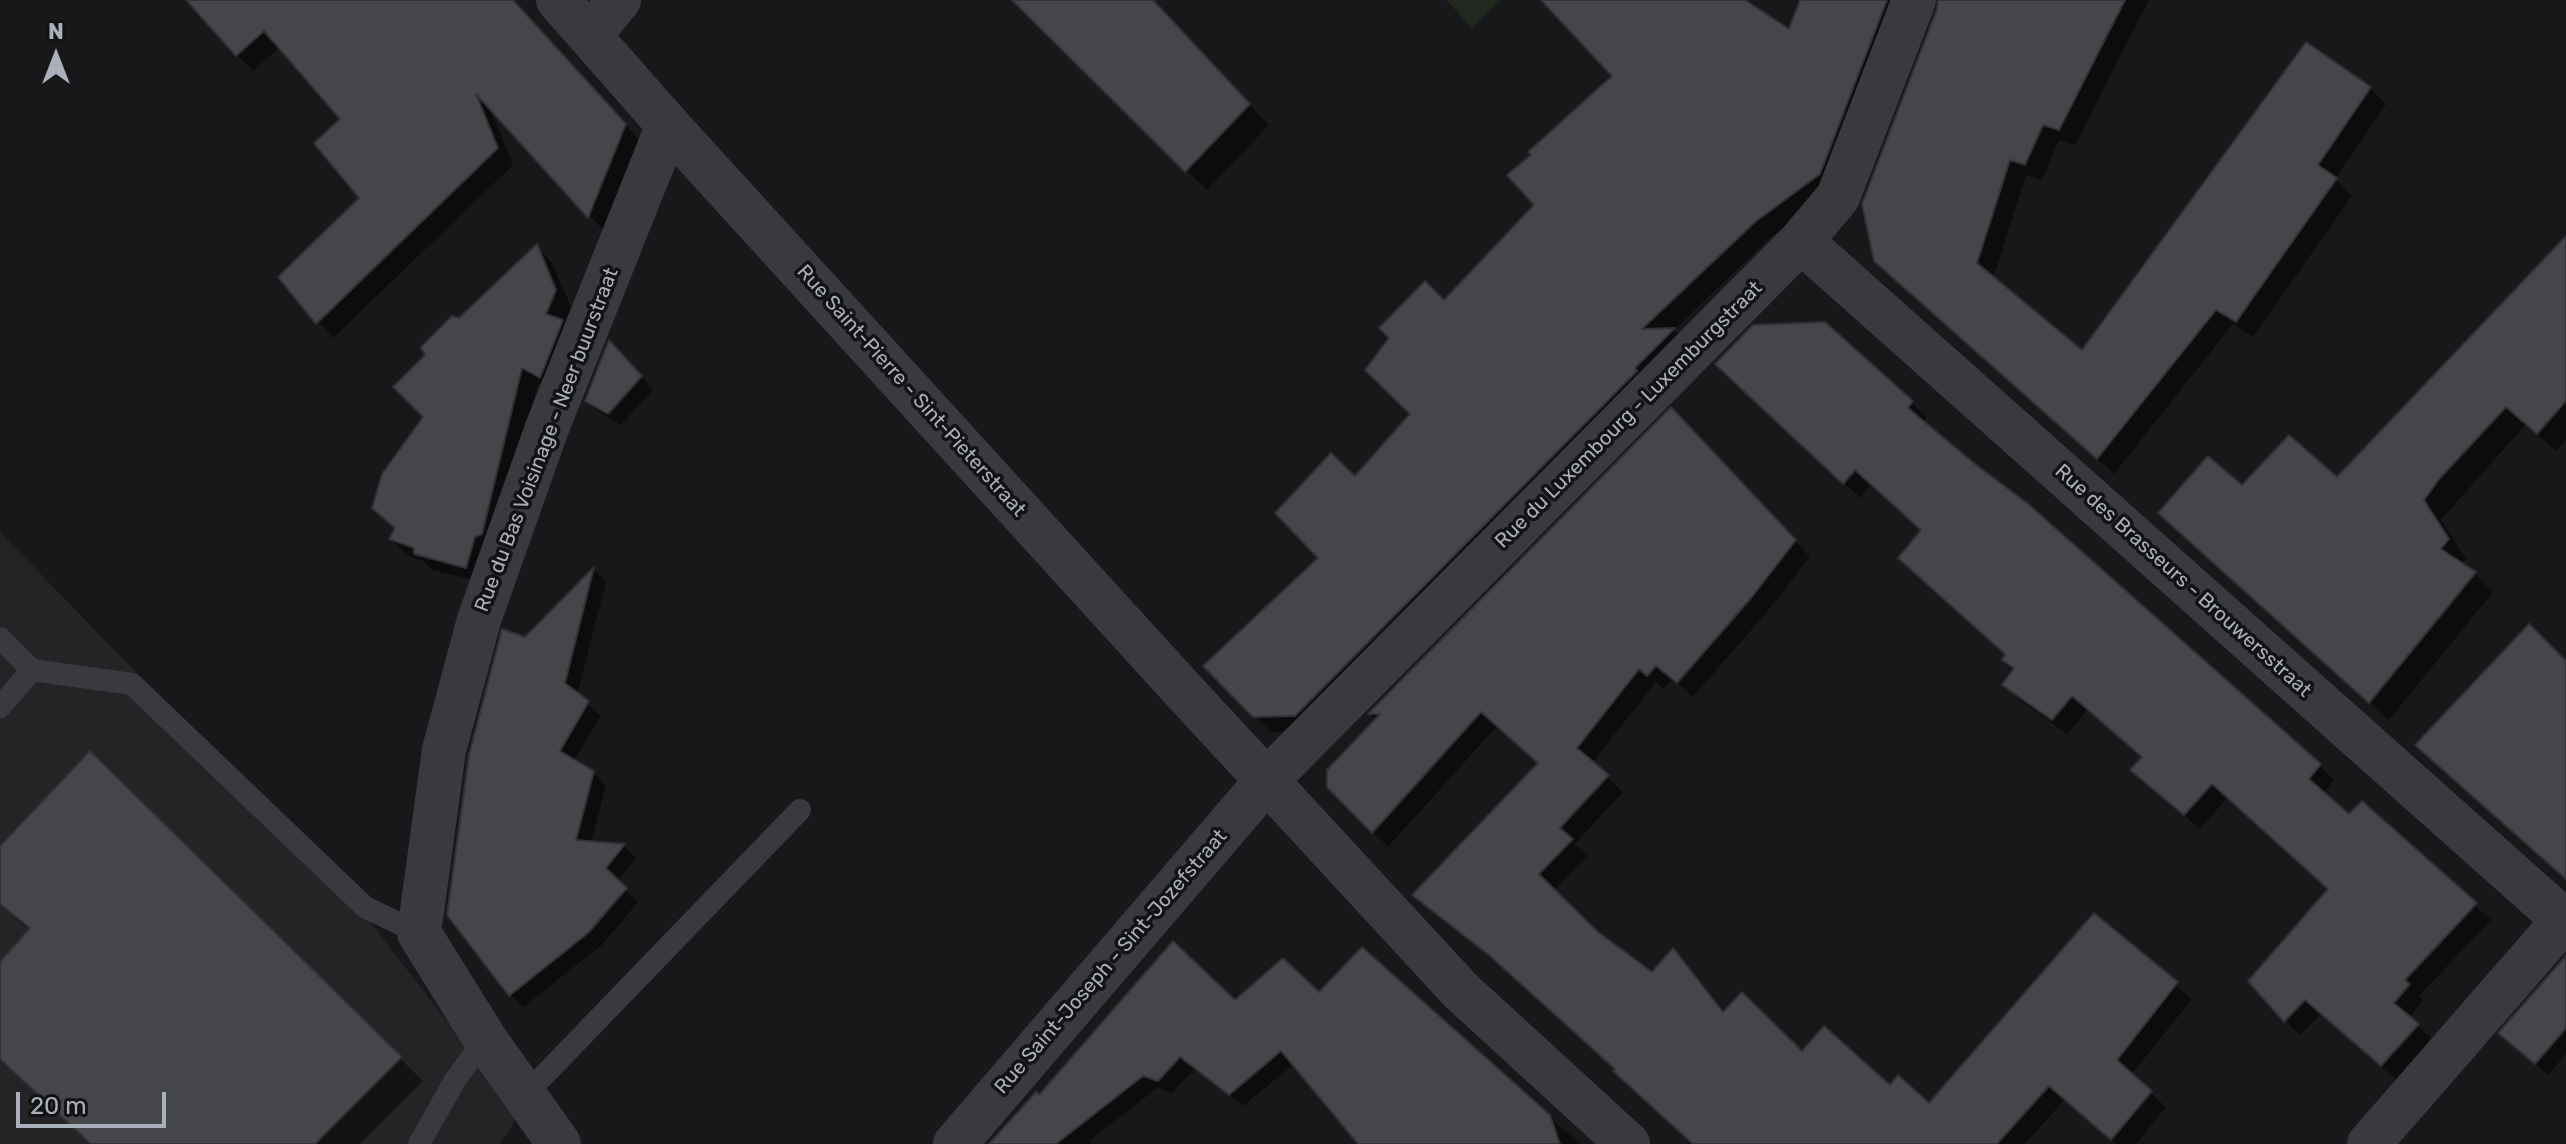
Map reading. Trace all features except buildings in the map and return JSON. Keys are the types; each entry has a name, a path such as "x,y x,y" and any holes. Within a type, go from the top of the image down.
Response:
{"street":[{"name":"Rue Saint-Pierre - Sint-Pieterstraat","path":"558,0 668,125 1461,991 1628,1144"},
{"path":"590,35 619,0"},
{"name":"Rue du Luxembourg - Luxemburgstraat","path":"1267,780 1801,241 1838,197 1914,0"},
{"name":"Rue du Bas Voisinage - Neer buurstraat","path":"419,933 444,750 479,620 547,428 668,125"},
{"name":"Rue des Brasseurs - Brouwersstraat","path":"1801,241 2565,921"},
{"name":"Rue Saint-Joseph - Sint-Jozefstraat","path":"955,1144 1267,780"},
{"path":"2369,1144 2565,921"},
{"path":"419,933 515,1092 559,1144"}],"lane":[{"path":"0,638 32,670 132,684 365,907 419,933"},
{"path":"0,707 32,670"},
{"path":"419,1144 455,1080 515,1092 800,810"}],"shaded area":[{"path":"1446,0 1501,0 1472,28"},
{"path":"0,532 339,882 518,1116 500,1144 0,1144"}]}
